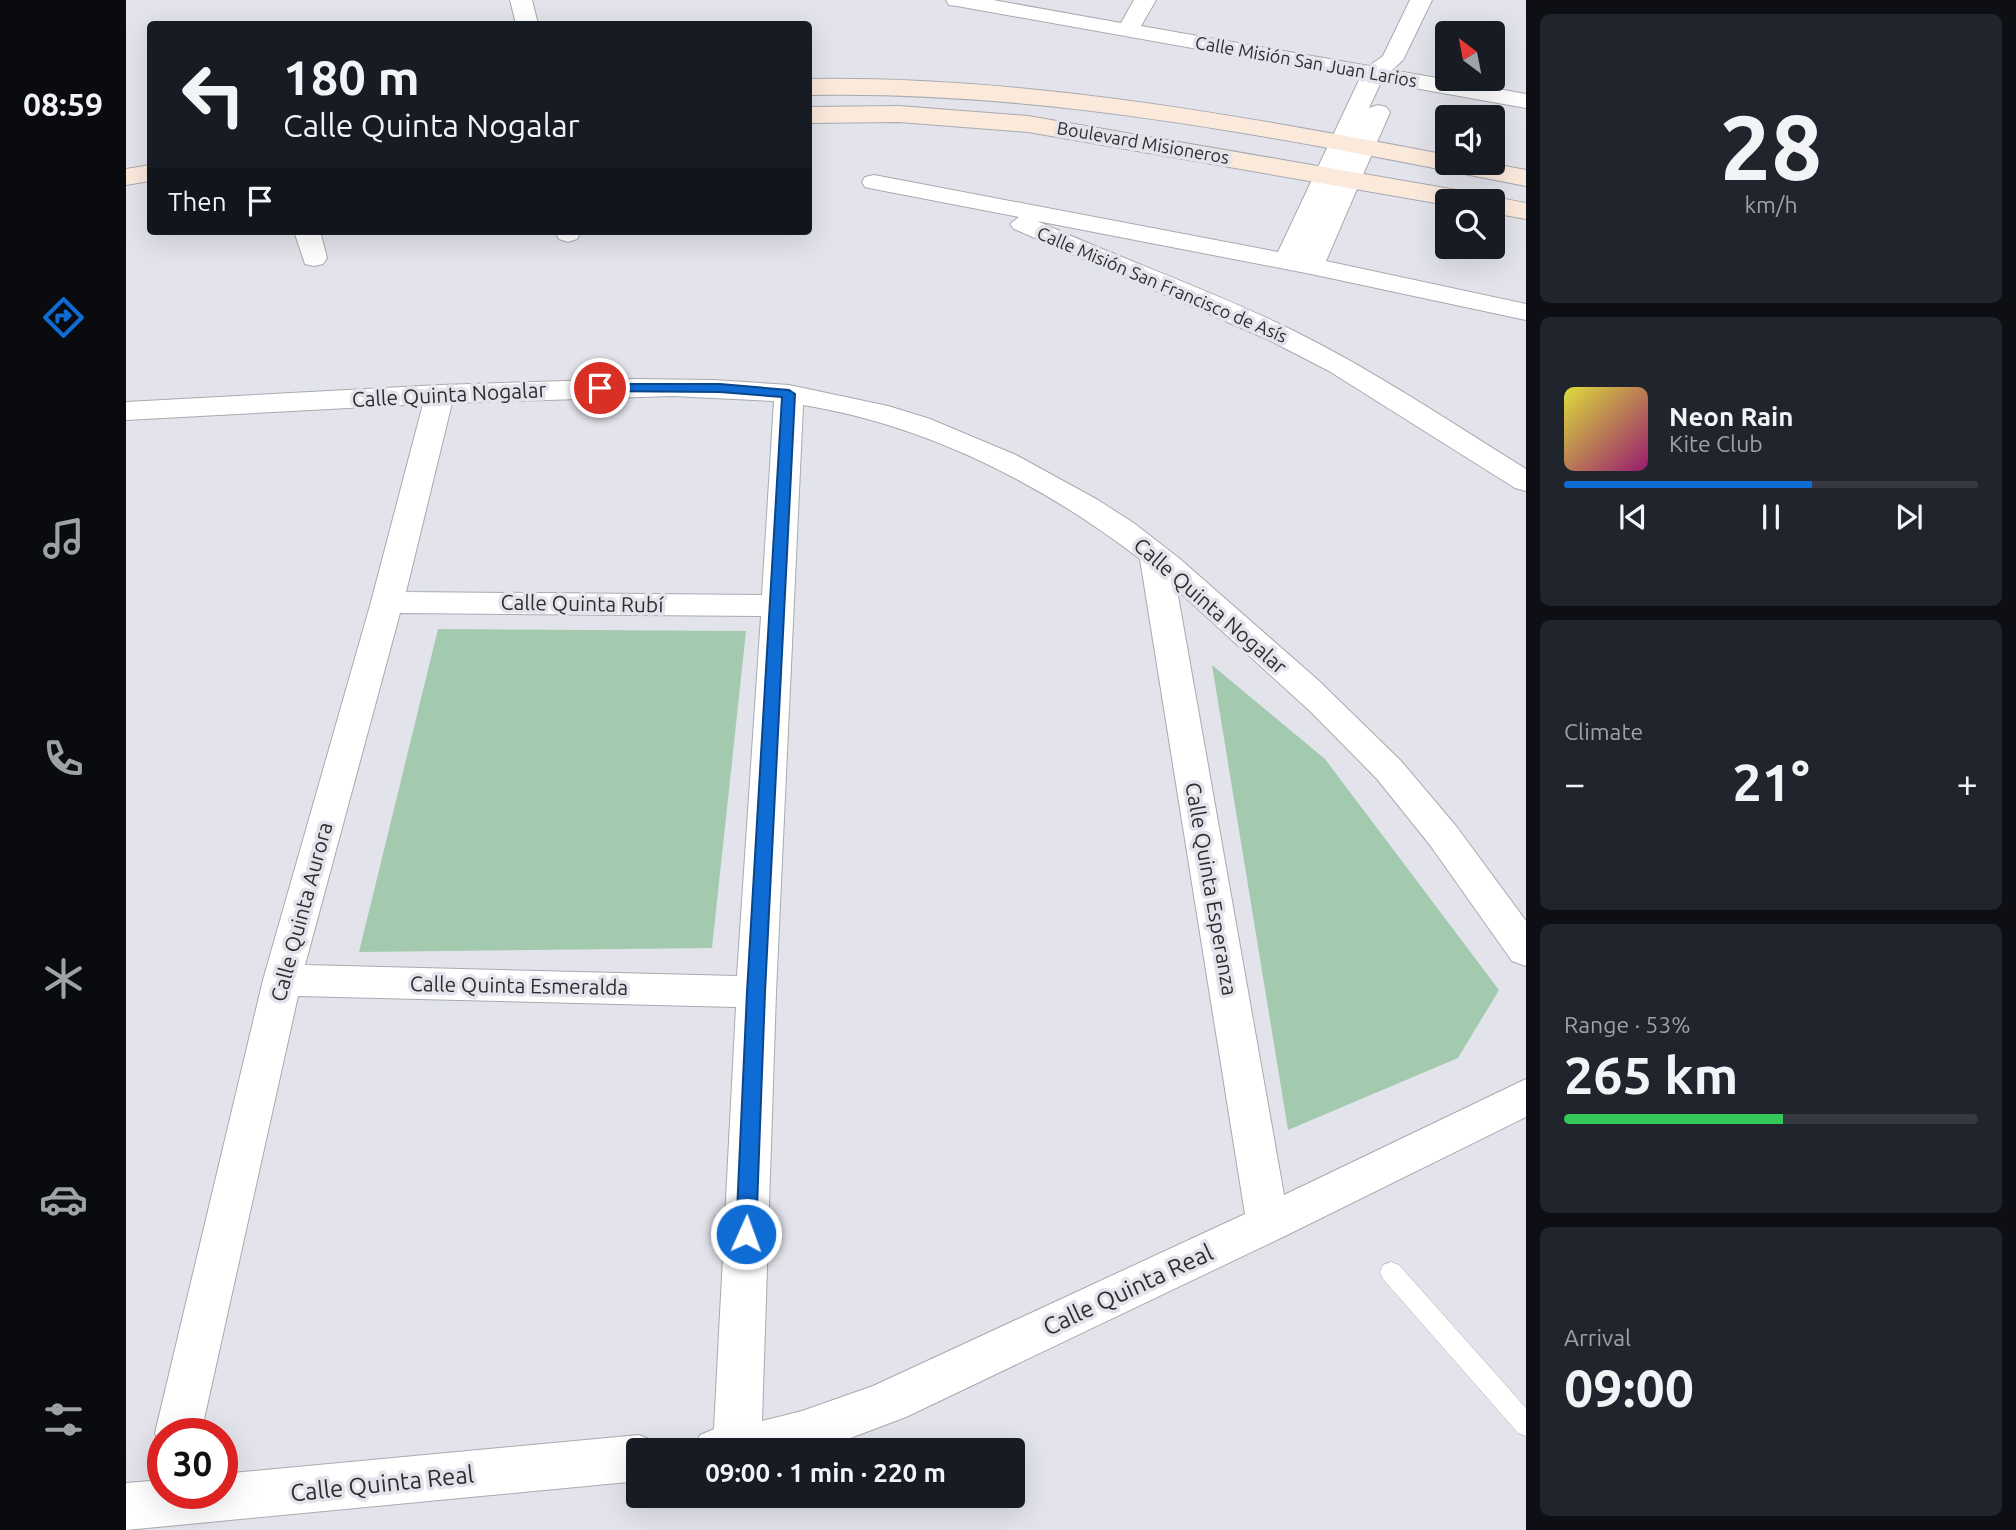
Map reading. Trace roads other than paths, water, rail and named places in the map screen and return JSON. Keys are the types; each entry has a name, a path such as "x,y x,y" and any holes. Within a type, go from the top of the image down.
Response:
{"street":[{"path":"521,0 526,21"},
{"name":"Calle Misión San Juan Larios","path":"957,0 1127,31 1386,70 1526,101"},
{"path":"1127,31 1146,0"},
{"path":"1299,263 1325,174 1352,144 1421,0"},
{"name":"Boulevard Misioneros","path":"812,87 913,85 1071,99 1352,144 1435,161"},
{"name":"Boulevard Misioneros","path":"812,115 899,114 1028,124 1435,194"},
{"path":"1299,263 1352,179 1352,144"},
{"path":"126,177 147,174"},
{"name":"Boulevard Misioneros","path":"1505,174 1526,178"},
{"name":"Calle Misión San Francisco de Asís","path":"874,182 1299,263 1526,312"},
{"name":"Calle Misión San Francisco de Asís","path":"975,202 1090,255 1230,311 1304,347 1339,365 1526,482"},
{"path":"1505,207 1526,211"},
{"path":"308,235 314,258"},
{"name":"Calle Quinta Nogalar","path":"126,411 440,394 600,388 720,388 789,394 842,403 899,418 976,449 1093,511 1155,554 1326,706 1390,771 1469,870 1526,951"},
{"name":"Calle Quinta Aurora","path":"181,1418 282,981 387,602 440,394"},
{"path":"728,1438 789,394"},
{"name":"Calle Quinta Esperanza","path":"1155,554 1268,1224"},
{"name":"Calle Quinta Rubí","path":"387,602 777,606"},
{"name":"Calle Quinta Esmeralda","path":"282,981 756,992"},
{"name":"Calle Quinta Real","path":"776,1438 829,1425 953,1372 1268,1224 1504,1110 1526,1096"},
{"name":"Calle Quinta Real","path":"238,1494 626,1459"}],"lane":[{"path":"1391,1272 1526,1425"}]}
